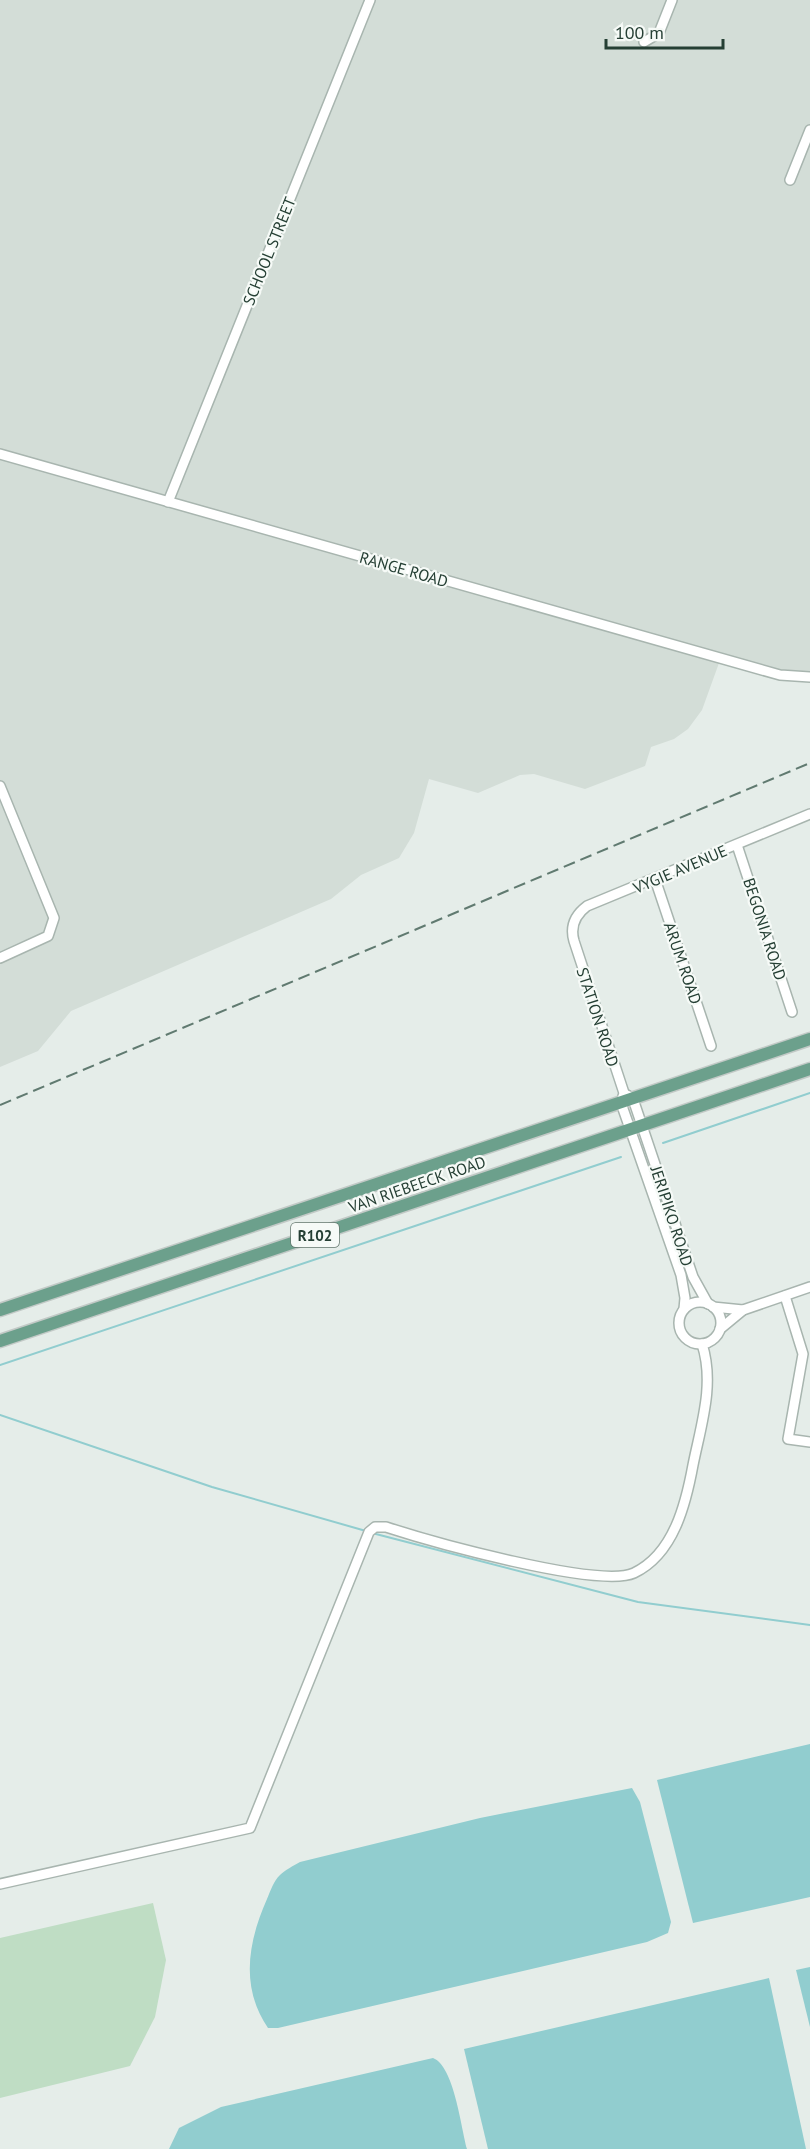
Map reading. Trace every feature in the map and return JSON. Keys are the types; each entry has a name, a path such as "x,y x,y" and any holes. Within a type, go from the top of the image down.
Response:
{"main road":[{"name":"VAN RIEBEECK ROAD","path":"0,1310 626,1098 810,1039"},
{"name":"VAN RIEBEECK ROAD","path":"0,1341 810,1069"}],"street":[{"name":"SCHOOL STREET","path":"168,502 370,0"},
{"path":"644,42 659,33 672,0"},
{"path":"790,180 810,130"},
{"name":"RANGE ROAD","path":"0,454 780,675 810,677"},
{"path":"0,786 54,918 48,936 0,958"},
{"name":"VYGIE AVENUE","path":"574,941 573,925 583,909 810,814"},
{"name":"BEGONIA ROAD","path":"737,845 792,1012"},
{"name":"ARUM ROAD","path":"655,879 711,1046"},
{"name":"STATION ROAD","path":"574,941 636,1127"},
{"name":"JERIPIKO ROAD","path":"636,1127 693,1277 711,1305"},
{"name":"JERIPIKO ROAD","path":"636,1127 681,1275 685,1298 684,1310"},
{"path":"743,1310 695,1302 684,1310 679,1322 680,1331 691,1342 702,1344 714,1340 720,1329 743,1310 810,1287"},
{"path":"785,1296 803,1354 788,1439 810,1442"},
{"path":"711,1305 720,1317 720,1329"},
{"path":"0,1884 250,1828 370,1530 386,1527 492,1556 588,1574 618,1577 634,1573 647,1563 669,1539 685,1504 709,1378 702,1344"}],"shaded area":[{"path":"0,0 810,0 810,678 780,676 719,663 702,710 688,729 674,739 651,747 645,766 585,789 534,774 520,775 478,793 429,779 414,833 399,858 361,875 331,899 71,1011 38,1051 0,1067"}],"green space":[{"path":"153,1903 166,1960 155,2017 130,2066 0,2098 0,1938"}],"water":[{"path":"810,1744 810,1897 693,1923 657,1780"},
{"path":"632,1788 640,1802 671,1922 668,1933 647,1942 278,2028 268,2028 253,1997 250,1964 260,1915 272,1886 287,1870 300,1862 480,1818"},
{"path":"810,1967 810,2027 796,1970"},
{"path":"769,1978 806,2149 488,2149 464,2049"},
{"path":"433,2058 446,2072 451,2085 467,2149 169,2149 179,2128 221,2107"}],"waterway":[{"path":"663,1143 810,1093"},
{"path":"0,1365 621,1157"},
{"path":"0,1415 212,1487 366,1531"},
{"path":"372,1533 638,1602 810,1625"}],"railway":[{"path":"0,1105 810,763"}]}
